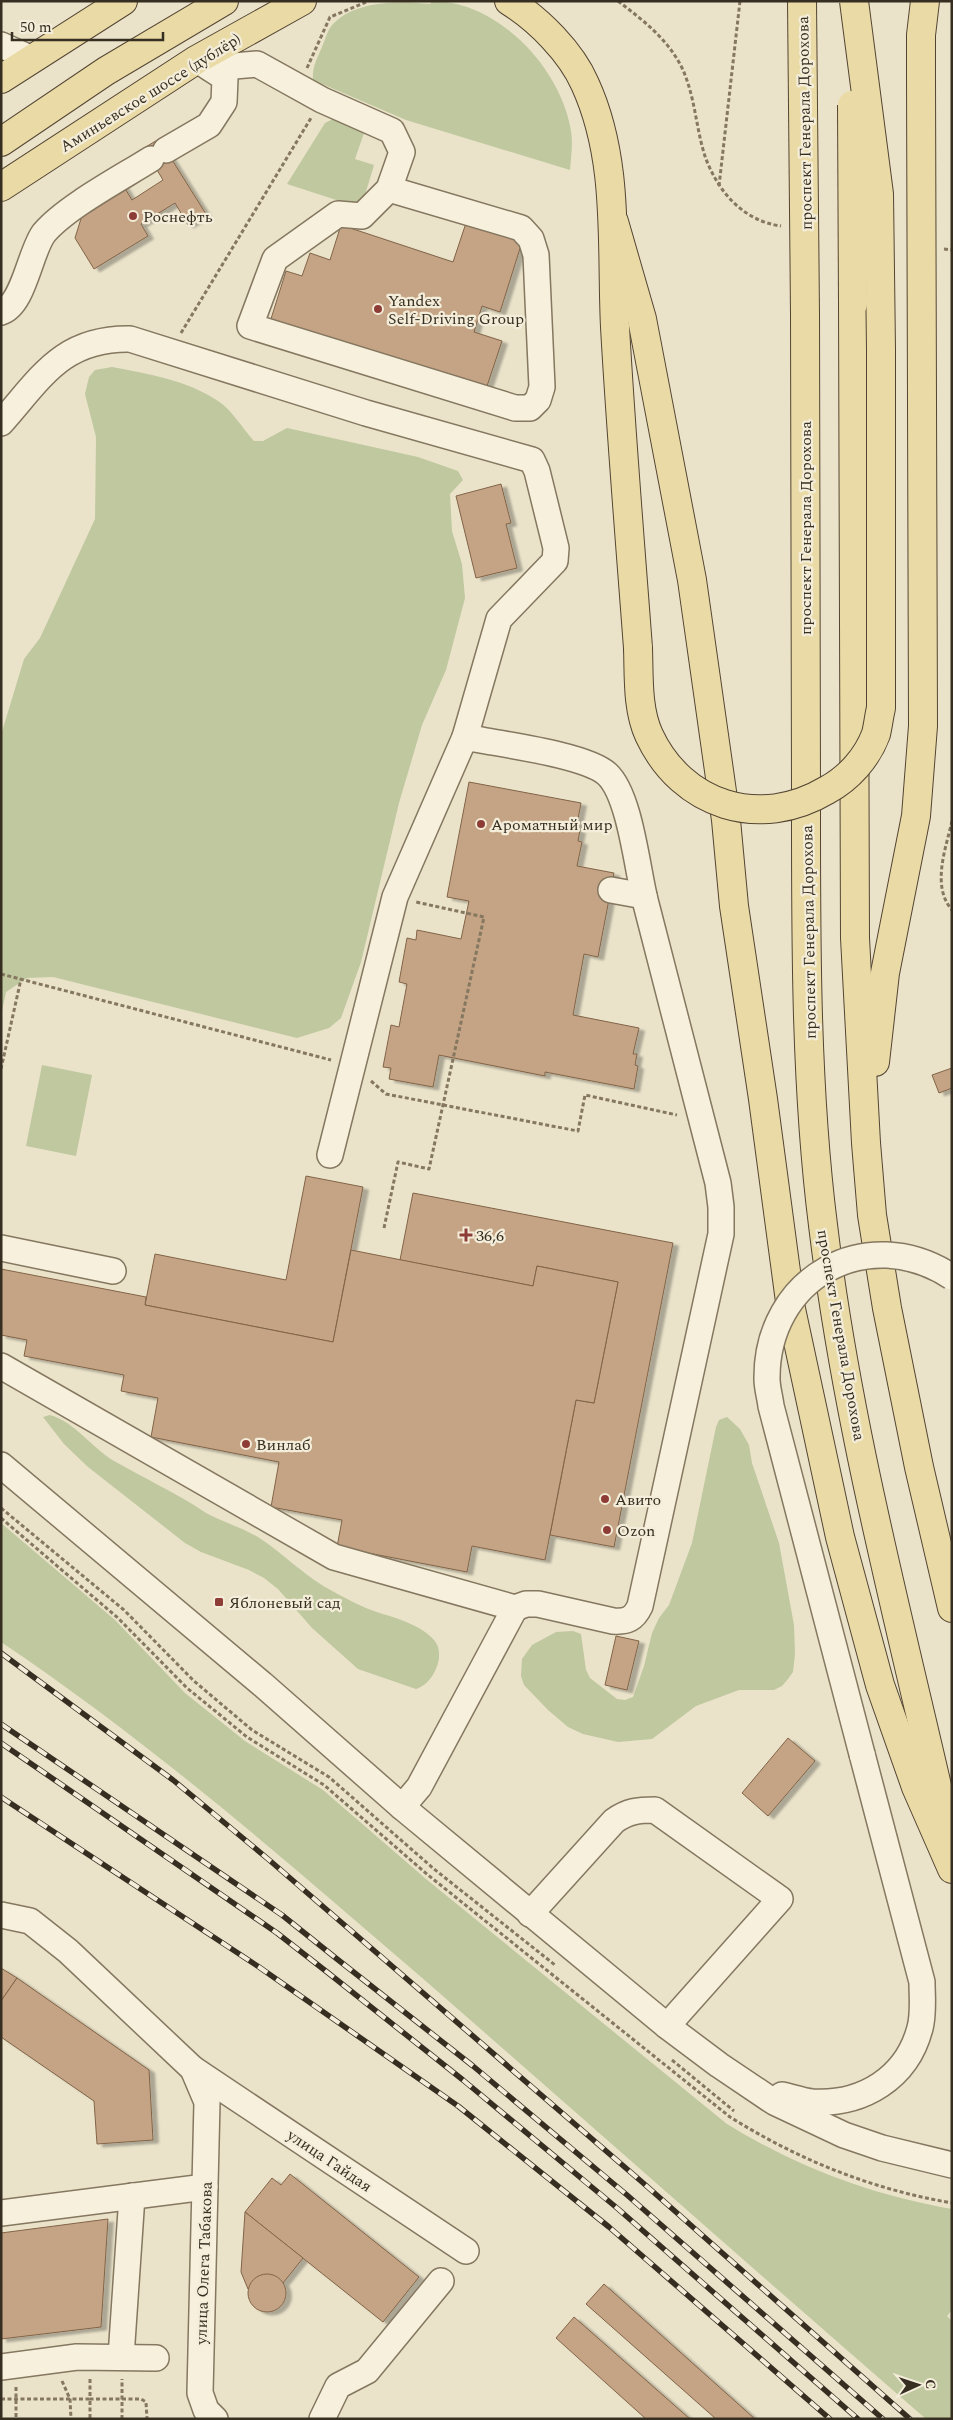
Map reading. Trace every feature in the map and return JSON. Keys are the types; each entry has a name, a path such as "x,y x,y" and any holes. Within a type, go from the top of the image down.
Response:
{"main road":[{"path":"1,79 123,1"},
{"path":"1,142 106,70 224,1"},
{"name":"Аминьевское шоссе (дублёр)","path":"2,187 302,1"},
{"path":"509,1 543,29 565,52 585,83 604,140 614,222 615,326 641,706 648,734 663,759 675,774 693,788 731,806 761,810 782,809 817,796 839,784 852,772 866,754 876,734 881,708 879,194 853,1"},
{"name":"проспект Генерала Дорохова","path":"802,1 805,314 806,926 813,1100 822,1222 836,1318 871,1496 952,1850"},
{"path":"853,1 855,938 866,1143 872,1215 887,1308 919,1467 952,1608"},
{"path":"866,1143 885,973 916,816 923,726 921,35 924,1"},
{"path":"614,222 642,319 692,580 726,820 734,906 763,1099 791,1309 840,1537 880,1685 916,1787 952,1869"}],"street":[{"path":"1,45 32,59"},
{"path":"203,64 257,64 322,100 392,132 402,152 389,189 362,216 338,214 275,259 250,326 515,408 530,408 538,400 542,387 536,255 531,239 521,228 389,189"},
{"path":"203,64 225,78 224,102"},
{"path":"1,312 7,310 18,294 44,234 76,206 158,154 209,125 224,102 238,71 257,64"},
{"path":"1,423 55,362 72,351 110,339 130,339 169,353 366,413 532,460 537,471 556,548 555,561 499,619 465,737 395,897 330,1155"},
{"path":"1,1366 334,1557 516,1608 526,1604 538,1604 624,1622 636,1614 640,1606 721,1234 721,1207 718,1183 644,896 622,800 617,787 607,774 588,762 465,737"},
{"path":"611,890 644,896"},
{"path":"1,1248 113,1271"},
{"path":"736,2076 776,2093 811,2102 843,2100 872,2091 893,2076 909,2057 920,2028 923,2009 922,1982 771,1406 767,1381 768,1358 774,1331 785,1308 818,1275 838,1264 860,1256 886,1254 927,1263 952,1278"},
{"path":"1,1465 262,1684 402,1807 667,2026 774,2102 844,2135 882,2148 952,2165"},
{"path":"402,1807 419,1787 516,1608"},
{"path":"530,1914 614,1821 624,1814 637,1810 655,1810 780,1899 667,2026"},
{"name":"улица Гайдая","path":"1,1915 30,1921 60,1945 193,2069 466,2251"},
{"name":"улица Гайдая","path":"193,2069 207,2102"},
{"name":"улица Олега Табакова","path":"207,2102 200,2393 206,2410 215,2419"},
{"path":"1,2213 205,2187"},
{"path":"120,2365 132,2196"},
{"path":"322,2419 338,2386 367,2371 441,2280"},
{"path":"18,2364 87,2357 120,2365 156,2358"}],"path":[{"path":"298,87 330,17 368,1"},
{"path":"618,1 652,27 668,45 683,70 695,106 706,157 719,186 743,212 768,224"},
{"path":"719,186 740,1"},
{"path":"169,353 322,100"},
{"path":"952,821 943,861 941,888 947,904 952,910"},
{"path":"384,1228 398,1162 429,1169 484,917 444,908"},
{"path":"1,974 353,1066 386,1094 578,1131 585,1096 702,1120"},
{"path":"1,1069 21,979"},
{"path":"1,1508 124,1610 194,1681 252,1730 329,1778 434,1869 563,1972"},
{"path":"1,1518 118,1618 194,1694 247,1737 324,1785 428,1875 730,2118 779,2146 856,2179 909,2196 952,2203"},
{"path":"324,1785 329,1778"},
{"path":"667,2056 734,2111"},
{"path":"16,2419 18,2364 58,2376 70,2399 70,2419"},
{"path":"120,2365 122,2419"},
{"path":"90,2372 90,2419"},
{"path":"1,2399 144,2400 147,2405 147,2419"}],"green space":[{"path":"432,1 457,4 480,12 522,42 540,62 554,84 565,107 572,136 570,170 406,120 313,80 315,63 328,31 343,15 367,6 379,4 406,2 430,4"},
{"path":"343,118 365,130 355,159 374,165 361,208 287,184 325,123 333,119"},
{"path":"112,367 167,379 206,394 228,409 254,441 263,441 287,428 418,457 458,471 463,480 450,494 452,531 462,564 465,598 446,670 422,725 399,803 361,962 341,1018 329,1028 297,1038 53,977 27,978 6,992 1,1016 1,735 24,659 40,638 95,519 96,437 85,394 89,377 95,370"},
{"path":"42,1065 92,1075 76,1156 26,1146"},
{"path":"50,1415 67,1423 114,1461 212,1516 261,1539 325,1587 361,1606 419,1628 434,1640 438,1646 438,1661 433,1675 416,1689 358,1669 312,1628 278,1589 264,1578 249,1570 201,1552 185,1543 88,1467 64,1444 43,1417"},
{"path":"727,1417 740,1429 749,1445 752,1463 779,1543 794,1625 795,1654 793,1672 782,1686 774,1690 739,1690 696,1706 652,1739 618,1742 583,1734 568,1727 548,1710 524,1685 521,1676 522,1659 532,1645 556,1632 573,1631 581,1634 586,1670 590,1678 617,1699 625,1700 633,1697 644,1666 652,1633 659,1618 669,1605 692,1543 716,1427 719,1420"},
{"path":"1,1523 115,1620 185,1693 245,1741 323,1790 426,1879 727,2124 780,2153 835,2177 893,2196 952,2209 952,2310 947,2316 952,2321 952,2419 926,2419 428,1983 220,1806 167,1763 1,1642"}],"building":[{"path":"159,139 206,214 188,225 175,203 141,224 148,236 94,269 75,238 84,209 123,185 132,200 163,180 144,148"},
{"name":"Yandex Self-Driving Group","path":"466,223 522,242 500,312 482,306 474,332 502,341 485,392 270,322 286,271 302,276 310,253 330,260 341,225 453,262"},
{"path":"501,484 511,523 506,524 517,568 476,578 456,496"},
{"path":"469,782 581,803 576,829 580,830 578,841 582,842 577,866 614,873 598,957 584,954 573,1015 639,1028 633,1054 637,1054 635,1065 638,1066 634,1089 545,1072 545,1076 439,1055 433,1087 389,1079 391,1068 383,1067 391,1025 399,1027 407,984 399,982 407,938 416,940 417,930 461,939 469,901 447,897"},
{"path":"952,1068 952,1088 939,1093 932,1075"},
{"path":"306,1176 363,1187 333,1342 145,1305 155,1254 286,1280"},
{"path":"413,1193 673,1243 614,1547 550,1535 576,1400 594,1403 618,1282 537,1266 533,1286 400,1260"},
{"path":"351,1250 533,1286 537,1266 618,1282 594,1403 576,1400 545,1560 472,1546 467,1572 337,1547 342,1520 271,1507 279,1462 151,1437 158,1398 121,1391 124,1375 24,1356 27,1340 1,1335 1,1269 146,1297 145,1305 333,1342"},
{"path":"616,1636 639,1641 627,1690 605,1685"},
{"path":"788,1738 815,1761 768,1816 742,1793"},
{"path":"1,1968 17,1978 1,2001"},
{"path":"17,1978 149,2070 153,2140 97,2144 94,2101 1,2037 1,2001"},
{"path":"290,2174 419,2277 383,2322 245,2212 272,2178 281,2185"},
{"path":"245,2212 303,2258 283,2283 248,2289 241,2272"},
{"path":"108,2219 101,2327 1,2339 1,2233"},
{"path":"267,2274 280,2280 286,2293 280,2306 267,2312 254,2306 248,2293 254,2280"},
{"path":"604,2284 755,2419 716,2419 586,2304"},
{"path":"574,2317 690,2419 646,2419 556,2338"}],"railway":[{"path":"1,1653 173,1780 268,1859 642,2182 910,2419"},
{"path":"1,1724 282,1915 473,2066 627,2195 883,2419"},
{"path":"1,1743 277,1933 327,1972 463,2080 617,2208 858,2419"},
{"path":"1,1797 259,1967 458,2106 609,2227 830,2419"}],"place":[{"name":"Роснефть","path":"133,216"},
{"name":"Yandex Self-Driving Group","path":"378,309"},
{"name":"Ароматный мир","path":"481,824"},
{"name":"36,6","path":"466,1235"},
{"name":"Винлаб","path":"246,1444"},
{"name":"Авито","path":"605,1499"},
{"name":"Ozon","path":"607,1530"},
{"name":"Яблоневый сад","path":"219,1602"}]}
